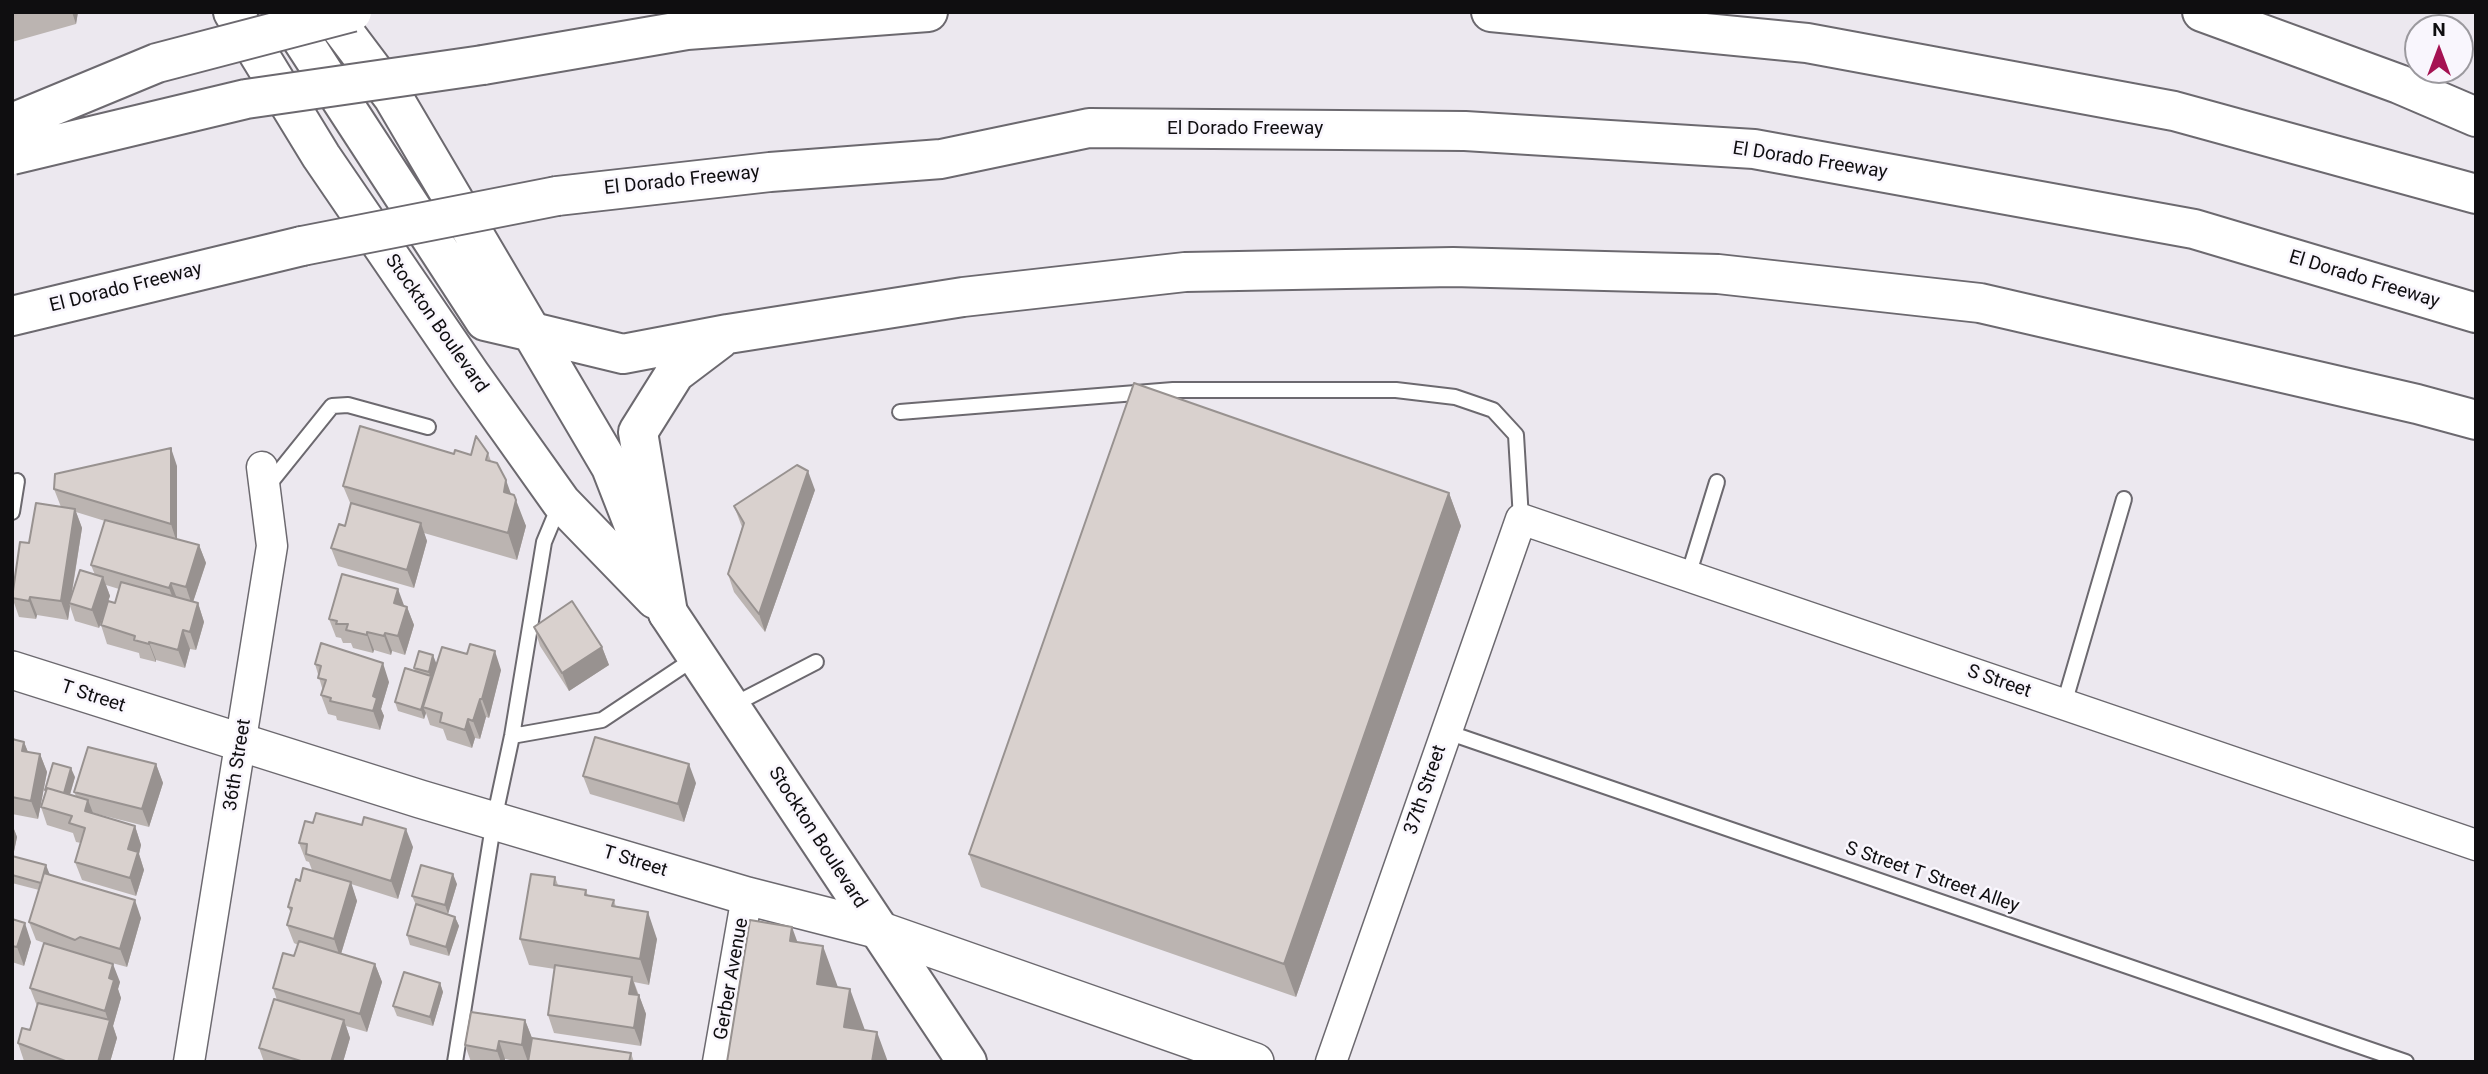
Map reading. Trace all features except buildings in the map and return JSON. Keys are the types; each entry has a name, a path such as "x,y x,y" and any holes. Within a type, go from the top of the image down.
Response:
{"main road":[{"name":"Stockton Boulevard","path":"233,12 321,156 561,502 668,613"},
{"path":"284,12 485,321 623,354 728,334 963,297 1185,272 1453,267 1718,274 1980,303 2404,401 2476,421"},
{"name":"Stockton Boulevard","path":"329,12 393,97 528,331 611,467 668,613 967,1062"},
{"path":"12,123 157,63 352,12"},
{"path":"12,155 246,99 483,65 687,30 928,12"},
{"path":"1491,12 1807,43 2147,106 2476,194"},
{"path":"2202,12 2399,84 2476,117"},
{"name":"El Dorado Freeway","path":"12,316 302,246 557,196 770,172 941,159 1088,128 1506,134 1754,149 2180,226 2476,313"},
{"path":"668,613 638,432 675,373 728,334"}],"street":[{"name":"36th Street","path":"189,1062 272,546 263,479"},
{"name":"S Street","path":"1521,519 2476,845"},
{"name":"37th Street","path":"1331,1062 1521,519"},
{"name":"T Street","path":"12,670 242,744 747,896 876,929 1186,1044 1255,1062"},
{"name":"Gerber Avenue","path":"718,1062 747,896"}],"lane":[{"path":"900,412 1173,390 1396,390 1455,397 1493,410 1516,435 1521,519"},
{"path":"263,479 332,405 348,405 428,427"},
{"path":"12,512 17,481"},
{"path":"1688,576 1717,482"},
{"path":"2064,704 2124,499"},
{"path":"455,1062 494,820 512,736 544,542 561,502"},
{"path":"512,736 602,720 696,658"},
{"path":"732,706 816,662"},
{"name":"S Street T Street Alley","path":"1447,732 2406,1062"}]}
